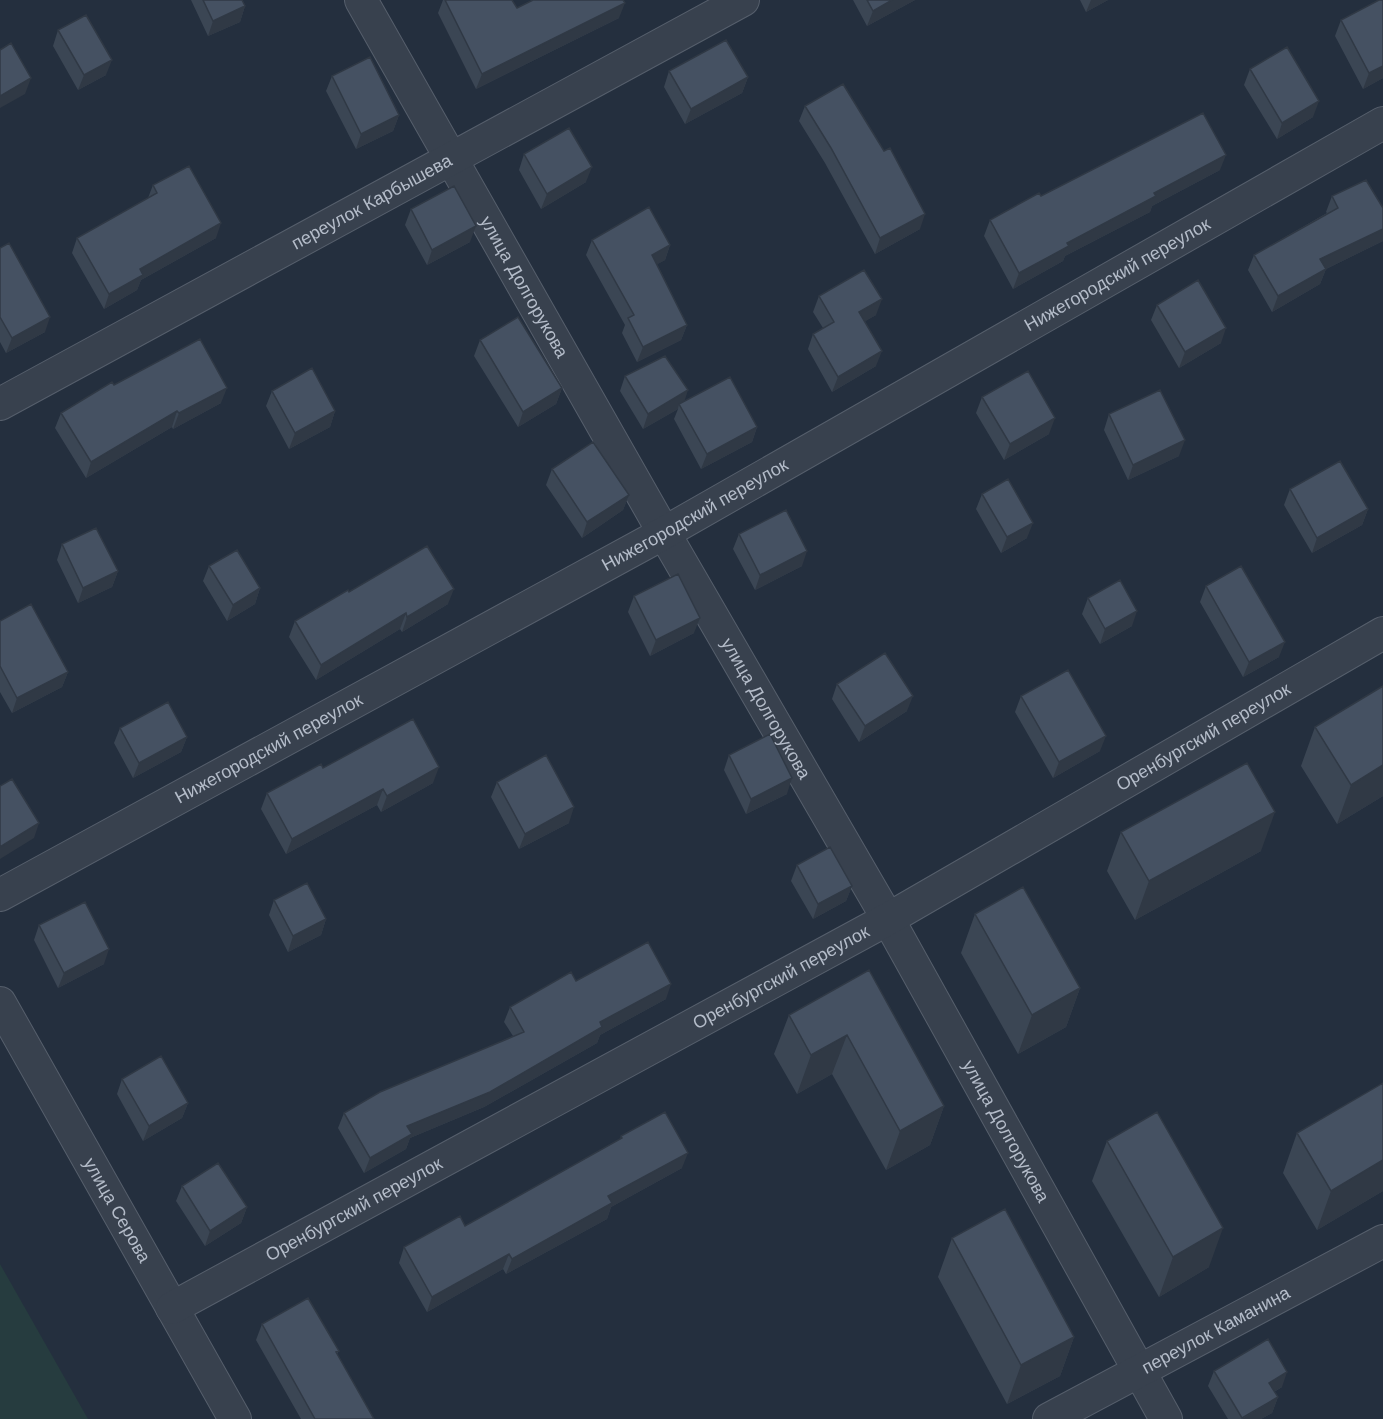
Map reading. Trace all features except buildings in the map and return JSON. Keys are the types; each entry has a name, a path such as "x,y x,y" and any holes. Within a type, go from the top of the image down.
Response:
{"street":[{"name":"улица Долгорукова","path":"361,0 664,533 888,919 1166,1419"},
{"name":"переулок Карбышева","path":"0,404 743,0"},
{"name":"Нижегородский переулок","path":"0,895 664,533 1383,123"},
{"name":"Оренбургский переулок","path":"172,1308 888,919 1383,633"},
{"name":"улица Серова","path":"0,1003 235,1419"},
{"name":"переулок Каманина","path":"1049,1419 1383,1241"}],"green space":[{"path":"0,1264 88,1419 0,1419"}]}
